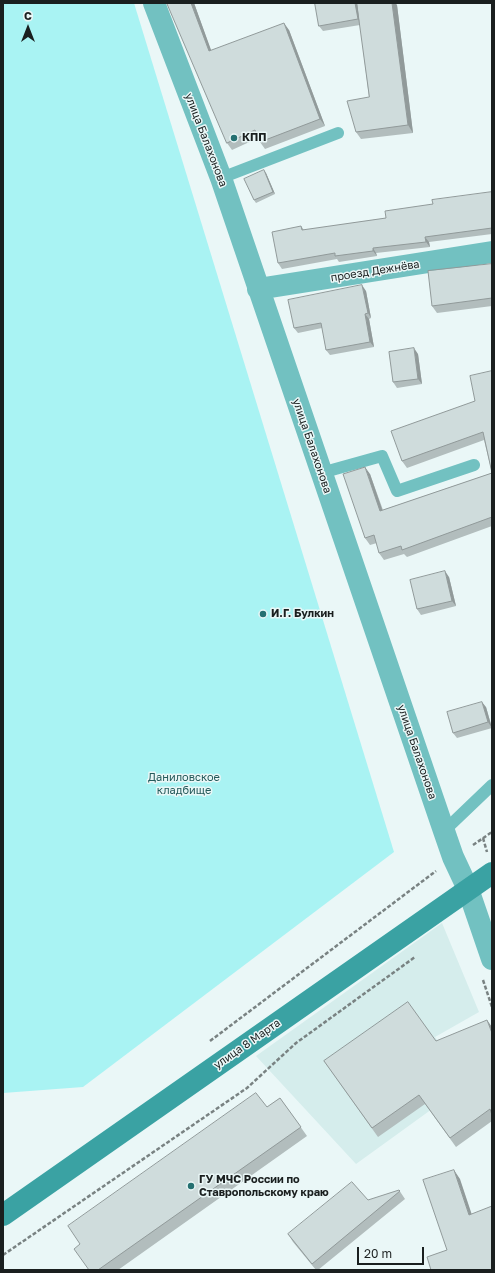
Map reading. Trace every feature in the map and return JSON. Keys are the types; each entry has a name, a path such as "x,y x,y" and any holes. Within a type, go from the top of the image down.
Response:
{"street":[{"name":"улица Балахонова","path":"154,3 221,178 453,857 468,889 487,969"},
{"name":"проезд Дежнёва","path":"258,289 492,252"},
{"name":"улица 8 Марта","path":"3,1215 492,873"}],"lane":[{"path":"221,178 338,133"},
{"path":"321,473 382,456 397,491 474,465"},
{"path":"444,831 492,785"}],"path":[{"path":"205,1044 428,878 453,857"},
{"path":"3,1255 247,1088 296,1042 418,954"},
{"path":"487,969 492,1007"}],"shaded area":[{"path":"442,923 479,1012 435,1037 468,1083 356,1164 256,1056"}],"green space":[{"name":"Даниловское кладбище","path":"3,3 134,3 394,852 83,1087 3,1093"}],"building":[{"path":"167,3 191,3 209,51 284,23 320,119 260,142 255,130 227,143"},
{"path":"315,3 355,3 358,19 319,26"},
{"path":"357,3 392,3 408,125 356,132 347,101 369,97"},
{"path":"264,170 273,192 254,200 244,179"},
{"path":"492,192 492,228 425,237 426,242 373,248 373,251 335,256 335,253 278,263 272,232 301,226 302,230 386,218 385,211 433,204 432,200"},
{"path":"492,264 492,298 432,306 428,271"},
{"path":"362,285 368,313 365,314 370,342 326,350 321,323 294,328 288,300"},
{"path":"414,348 418,379 393,382 389,352"},
{"path":"492,371 492,473 483,432 402,461 391,431 475,401 470,376"},
{"path":"365,467 380,511 492,473 492,517 402,550 401,546 379,553 374,535 365,538 343,474"},
{"path":"445,571 452,601 417,609 410,580"},
{"path":"482,702 488,722 453,733 447,712"},
{"path":"408,1002 436,1041 487,1020 492,1033 492,1115 490,1109 450,1138 419,1095 372,1128 324,1061"},
{"name":"ГУ МЧС России по Ставропольскому краю","path":"256,1093 267,1107 280,1098 301,1127 98,1270 89,1270 74,1249 80,1244 68,1226"},
{"path":"454,1170 469,1215 492,1206 492,1270 431,1270 427,1257 447,1250 423,1180"},
{"path":"352,1182 368,1200 399,1190 400,1191 312,1264 288,1234"}],"place":[{"name":"КПП","path":"234,138"},
{"name":"И.Г. Булкин","path":"263,614"},
{"name":"ГУ МЧС России по Ставропольскому краю","path":"191,1186"}]}
